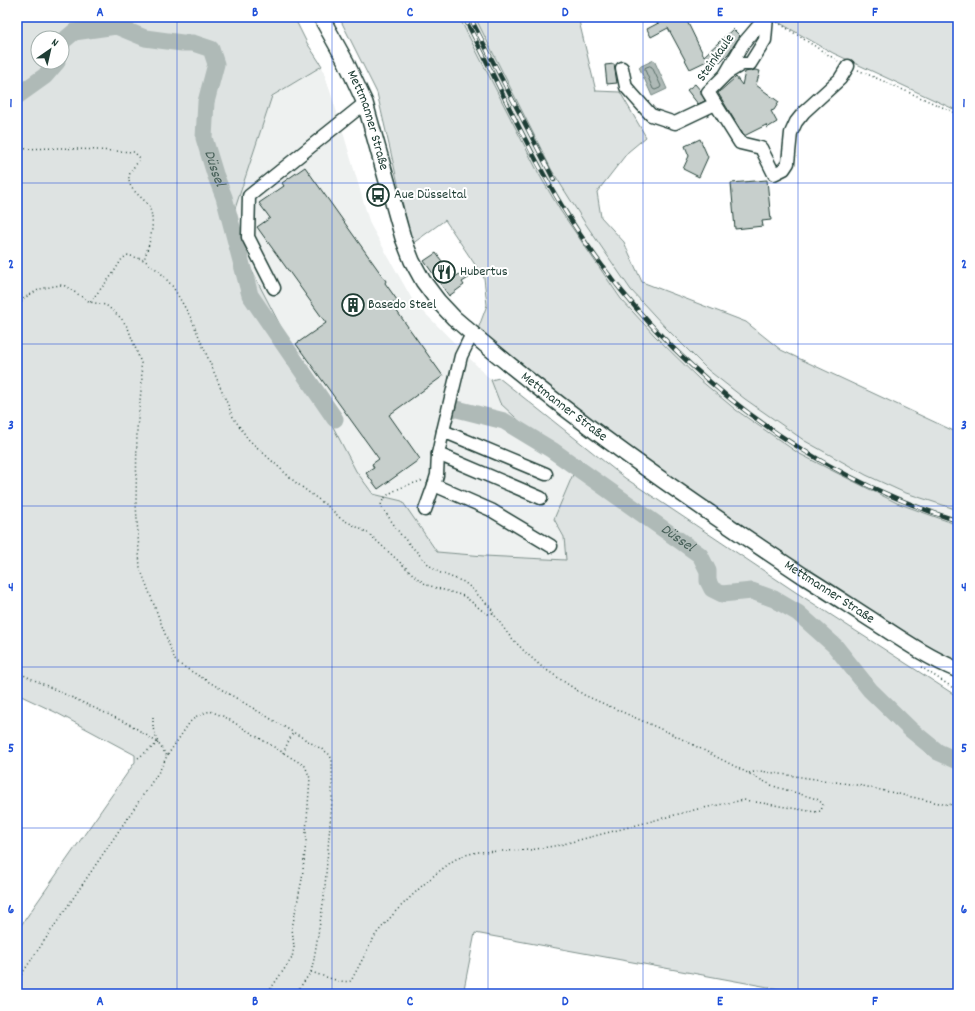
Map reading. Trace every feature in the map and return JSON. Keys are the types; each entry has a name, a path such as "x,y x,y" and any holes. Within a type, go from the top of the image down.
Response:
{"main road":[{"name":"Mettmanner Straße","path":"321,17 346,62 365,103 403,238 412,261 423,281 438,301 472,334 589,427 639,464 912,647 940,663 958,670"}],"lane":[{"name":"Steinkaule","path":"770,18 743,44 725,75 708,92 740,143 761,148 774,174 784,170 788,163 791,133 796,122 804,112 840,79 848,66"},
{"path":"622,68 626,87 651,115 675,123 715,104"},
{"path":"274,288 248,237 249,196 365,103"},
{"path":"425,510 435,480 438,454 443,431 462,356 472,334"},
{"path":"443,431 546,474"},
{"path":"438,454 541,498"},
{"path":"435,480 491,510 551,546"}],"path":[{"path":"770,18 832,58 958,114"},
{"path":"17,149 105,150 134,152 140,158 130,172 129,177 131,188 150,208 152,223 149,244 144,260"},
{"path":"90,302 112,275 122,259 128,255 144,260 160,272 173,287 191,318 233,417 248,439 295,482 326,505 340,518 368,534 417,578 427,585 464,596 484,612 488,614 493,613"},
{"path":"17,309 24,298 40,289 55,285 65,286 90,302 106,305 121,318 128,328 140,363 142,381 137,429 136,504 140,568 175,660 328,753 332,758 332,800 324,898 311,972 295,994"},
{"path":"311,972 342,981 351,981 374,938 396,911 437,873 454,860 465,855 478,852 530,850 560,845 691,811 744,800 778,807 815,812 821,811 823,804 817,799 773,786 674,735 584,695 542,667 508,634 491,608 470,587 464,582 438,572 429,565 401,535 381,506 383,500 390,493 435,480"},
{"path":"919,665 958,691"},
{"path":"17,672 130,725 158,743"},
{"path":"17,981 160,770 167,756 193,718 201,713 210,711 225,717 305,766 310,775 302,879 292,928 294,947 292,958 267,994"},
{"path":"153,717 153,728 158,743 167,756"},
{"path":"283,753 293,732"},
{"path":"138,758 158,743"},
{"path":"749,773 765,771 863,786 943,804 958,805"},
{"path":"17,991 22,994"}],"shaded area":[{"path":"17,17 294,17 307,43 322,66 272,96 229,227 356,471 373,494 402,501 437,552 566,560 564,537 554,519 574,472 500,403 491,380 499,378 625,478 794,591 958,697 958,994 806,994 475,933 463,994 17,994 17,931 135,762 135,755 55,712 17,694"},
{"path":"339,17 459,17 540,176 560,210 621,299 655,336 700,380 736,410 798,453 897,503 958,525 958,662 942,656 914,641 629,449 478,329 487,305 484,278 445,220 412,244 377,93"},
{"path":"459,17 475,17 631,290 665,327 708,370 833,457 866,475 903,492 958,510 958,525 897,503 798,453 736,410 700,380 655,336 621,299 560,210 540,176"},
{"path":"475,17 578,17 596,91 620,92 646,137 628,152 597,192 601,217 624,242 642,282 746,322 781,350 958,433 958,510 903,492 866,475 805,441 745,399 708,370 665,327 631,290 585,223 551,169"},
{"path":"778,17 958,17 958,111 833,53 778,22"},
{"path":"322,66 370,224 413,301 491,380 500,403 574,472 554,519 564,537 567,560 437,552 402,501 373,494 356,471 229,227 272,96"}],"water":[{"path":"654,60 667,89 652,96 639,67"}],"building":[{"path":"670,17 685,17 704,56 733,29 740,36 728,54 720,62 715,57 690,69 668,28 651,37 647,29"},
{"path":"614,64 617,83 607,84 605,65"},
{"path":"755,70 760,71 756,85 779,102 774,110 771,111 777,122 767,128 766,125 744,136 718,93 736,77 742,85 745,72"},
{"path":"695,84 701,91 705,101 698,104 687,90"},
{"path":"700,139 708,157 699,177 683,169 689,156 685,146"},
{"name":"Basedo Steel","path":"305,167 386,281 385,283 397,300 391,303 443,376 389,415 420,459 378,489 366,473 374,468 372,464 379,459 296,344 326,323 257,227 270,218 259,203 284,186 282,183"},
{"path":"767,180 771,220 762,221 763,226 735,229 731,183"},
{"path":"436,253 454,278 465,270 470,277 462,282 464,285 449,296 424,261"}],"waterway":[{"name":"Düssel","path":"70,35 74,32 116,26 145,38 193,43 211,49 216,64 206,102 204,138 224,197 250,295 335,419"},
{"name":"Düssel","path":"17,96 45,76 50,70"},
{"name":"Düssel","path":"457,409 504,421 552,450 700,555 708,571 708,581 712,589 722,594 752,591 774,599 798,613 835,646 870,690 911,730 938,752 958,761"}],"railway":[{"path":"464,17 523,136 562,206 598,260 638,311 683,357 731,400 783,437 838,470 897,498 958,521"},
{"path":"470,17 554,180"}],"place":[{"name":"Aue Düsseltal","path":"378,195"},
{"name":"Hubertus","path":"444,272"},
{"name":"Basedo Steel","path":"353,305"}]}
